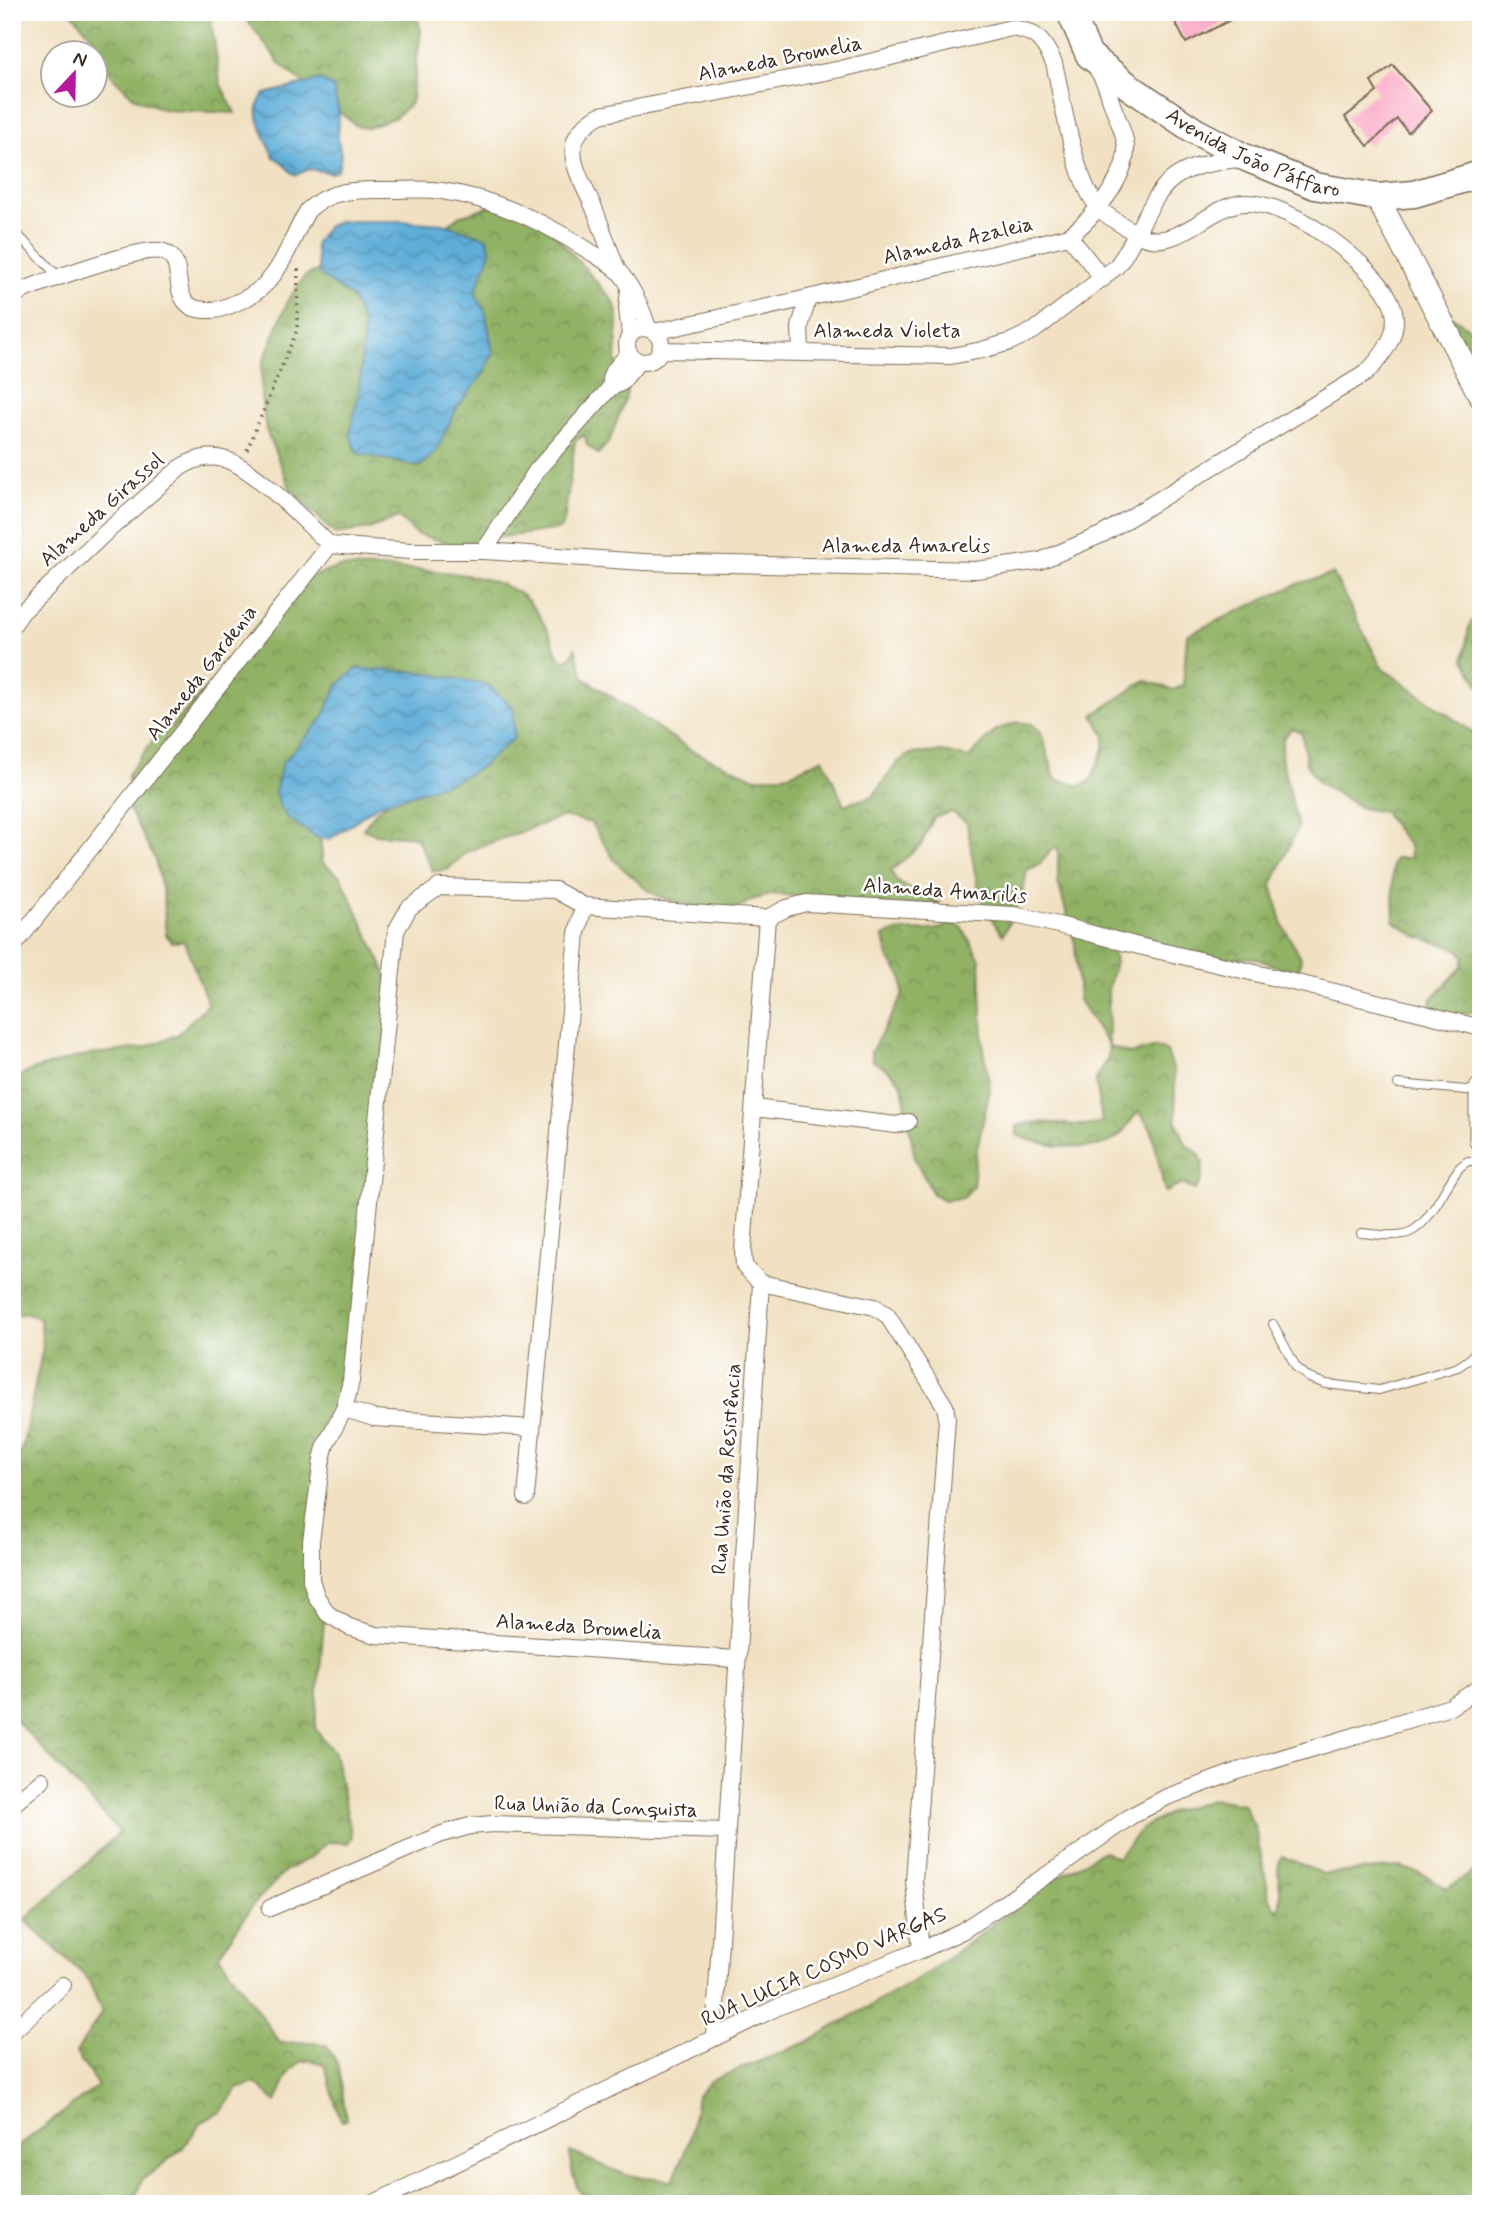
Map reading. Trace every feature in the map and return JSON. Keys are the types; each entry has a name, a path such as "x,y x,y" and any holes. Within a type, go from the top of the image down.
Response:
{"main road":[{"path":"1070,12 1088,55"},
{"name":"Avenida João Páffaro","path":"1088,55 1185,125 1246,158 1315,186 1377,197 1414,194 1481,174"}],"street":[{"name":"Alameda Bromelia","path":"651,330 641,305 617,269 597,216 574,168 573,150 578,133 588,122 600,115 841,69 1011,28 1033,33 1054,63 1080,173 1100,208"},
{"name":"Alameda Azaleia","path":"651,330 808,298 1069,236 1100,208 1123,165 1126,148 1106,82 1088,55"},
{"name":"Alameda Violeta","path":"660,350 951,356 982,351 1010,342 1035,330 1103,279 1125,256 1160,192 1173,179 1209,162 1246,158"},
{"path":"12,295 59,277 152,250 161,251 177,265 185,301 198,310 220,309 251,297 264,288 275,275 308,210 331,194 350,190 438,190 480,198 518,211 562,233 617,269"},
{"path":"1377,197 1481,397"},
{"name":"Alameda Amarelis","path":"484,551 643,562 976,570 1040,561 1103,534 1366,373 1383,356 1391,340 1395,321 1392,303 1387,293 1361,263 1334,240 1272,208 1239,203 1187,231 1170,237 1146,238 1137,234"},
{"path":"1100,208 1137,234"},
{"path":"1069,236 1103,279"},
{"path":"330,545 410,551 484,551 537,470 610,388 621,383 634,357 627,340 630,334 627,308 629,289"},
{"path":"801,352 800,327 808,298"},
{"path":"630,334 642,328 651,330 659,337 660,350 652,360 634,357"},
{"name":"Alameda Girassol","path":"12,626 22,612 104,534 181,467 195,459 226,459 240,466 330,545"},
{"name":"Alameda Gardenia","path":"12,948 330,545"},
{"name":"Alameda Amarilis","path":"409,908 439,887 555,890 584,906 767,918 787,908 806,903 1013,915 1044,920 1138,946 1481,1028"},
{"path":"526,1497 577,933 584,906"},
{"name":"Alameda Bromelia","path":"409,908 396,931 351,1381 344,1409 326,1444 322,1459 311,1542 311,1580 316,1596 328,1614 349,1627 376,1635 736,1659"},
{"path":"767,918 744,1266 761,1283 875,1307 887,1315 945,1406 946,1432 914,1881 921,1950"},
{"path":"1480,1090 1481,1140"},
{"path":"754,1108 896,1125 908,1122"},
{"name":"Rua União da Resistência","path":"736,1659 761,1283"},
{"path":"344,1409 374,1418 532,1427"},
{"path":"714,2037 736,1659"},
{"name":"RUA LUCIA COSMO VARGAS","path":"372,2204 780,2006 962,1931 1131,1816 1167,1797 1238,1771 1450,1707 1481,1687"},
{"path":"12,1805 42,1780"},
{"name":"Rua União da Conquista","path":"270,1908 442,1834 471,1826 493,1824 726,1831"},
{"path":"12,2032 63,1985"}],"lane":[{"path":"12,229 59,277"},
{"path":"1398,1084 1480,1090"},
{"path":"1361,1233 1392,1235 1411,1231 1427,1218 1460,1167 1468,1161 1481,1161"},
{"path":"1273,1324 1296,1367 1309,1378 1326,1384 1378,1390 1458,1367 1471,1358 1481,1343"}],"path":[{"path":"240,466 297,330 299,264"}],"green space":[{"path":"71,12 210,12 220,83 235,113 165,110 133,97 111,75 108,68 108,38 93,38"},
{"path":"241,12 416,12 421,31 411,103 396,117 368,128 357,126 281,65"},
{"path":"512,199 518,201 560,240 614,302 618,318 616,360 627,393 609,442 598,454 587,445 585,435 575,441 564,522 560,529 452,544 416,534 398,517 369,529 335,534 291,490 266,430 261,396 262,365 288,300 305,276 336,263 441,230 462,215"},
{"path":"1446,313 1481,336 1481,398"},
{"path":"339,567 440,571 492,581 514,590 529,602 564,661 571,657 575,648 584,678 692,751 756,778 790,774 823,758 844,805 873,796 898,762 910,754 943,752 969,758 996,730 1018,722 1032,724 1041,732 1055,779 1081,786 1091,780 1104,749 1105,736 1093,715 1145,680 1173,690 1183,686 1187,635 1300,583 1333,574 1382,668 1474,733 1481,735 1481,1006 1469,1013 1456,1015 1430,1006 1431,1000 1461,968 1464,957 1458,949 1416,936 1394,921 1392,864 1396,858 1410,858 1409,846 1383,812 1361,808 1318,782 1306,764 1302,733 1292,728 1283,738 1281,757 1298,827 1272,885 1283,926 1301,958 1299,970 1290,972 1255,958 1204,958 1111,942 1115,961 1108,990 1109,1046 1079,1000 1075,944 1058,882 1058,848 1053,848 1040,864 1027,870 1022,896 1003,935 981,896 967,823 952,812 934,817 921,845 891,871 897,882 940,903 933,906 869,904 774,894 751,900 721,919 703,908 662,898 646,889 615,861 591,823 564,816 468,851 447,870 433,871 416,837 376,834 363,829 377,810 476,748 319,827 323,863 341,877 391,984 344,1409 326,1444 311,1580 325,1610 315,1728 334,1753 352,1837 348,1843 328,1842 310,1858 286,1870 253,1905 219,1955 280,2043 313,2042 326,2045 339,2066 346,2120 342,2121 338,2112 325,2066 315,2061 306,2061 293,2069 276,2102 255,2083 237,2089 222,2111 202,2122 181,2150 142,2180 132,2204 12,2204 12,2151 98,2086 76,2053 102,2012 88,1979 25,1920 120,1832 12,1716 12,1464 22,1449 43,1347 40,1319 27,1313 12,1316 12,1080 32,1070 86,1055 143,1048 177,1035 208,1004 184,941 172,942 166,935 163,893 155,859 129,809 128,774 157,735 165,733 221,672 276,600 306,579"},
{"path":"1481,609 1481,689 1464,659 1469,626"},
{"path":"951,923 962,927 980,959 983,1043 990,1090 976,1153 973,1187 962,1198 944,1200 933,1194 915,1159 902,1084 892,1073 873,1061 871,1052 903,995 902,977 888,957 884,936 902,931 935,930"},
{"path":"1109,1046 1129,1054 1157,1047 1167,1052 1174,1071 1176,1120 1186,1144 1199,1154 1203,1163 1201,1181 1195,1190 1182,1184 1165,1192 1152,1131 1139,1111 1114,1140 1093,1147 1052,1145 1017,1135 1017,1126 1028,1123 1091,1125 1102,1122 1096,1080 1108,1057"},
{"path":"1214,1799 1243,1804 1255,1828 1270,1899 1278,1911 1281,1898 1278,1869 1282,1856 1323,1874 1401,1867 1427,1876 1446,1889 1481,1867 1481,2204 611,2204 610,2200 592,2202 579,2190 572,2171 570,2152 626,2175 673,2180 690,2139 697,2096 710,2081 805,2043 929,1972 1051,1881 1104,1851 1117,1858 1142,1828 1173,1811"}],"water":[{"path":"320,80 333,87 339,112 338,140 341,155 338,170 331,173 310,169 296,175 274,157 260,125 260,100 265,94"},
{"path":"341,221 444,224 487,238 491,252 475,292 486,314 493,352 484,373 456,409 436,452 419,467 357,453 350,434 359,391 364,327 352,298 319,274 315,243 328,226"},
{"path":"358,669 421,672 488,685 513,707 514,738 481,767 454,781 378,805 329,840 314,836 288,818 280,807 275,792 282,763 323,718 336,689 346,677"}],"building":[{"path":"1170,12 1231,12 1234,18 1186,43"},
{"path":"1393,65 1432,111 1408,132 1397,119 1368,146 1345,117 1377,92 1371,82"}]}
